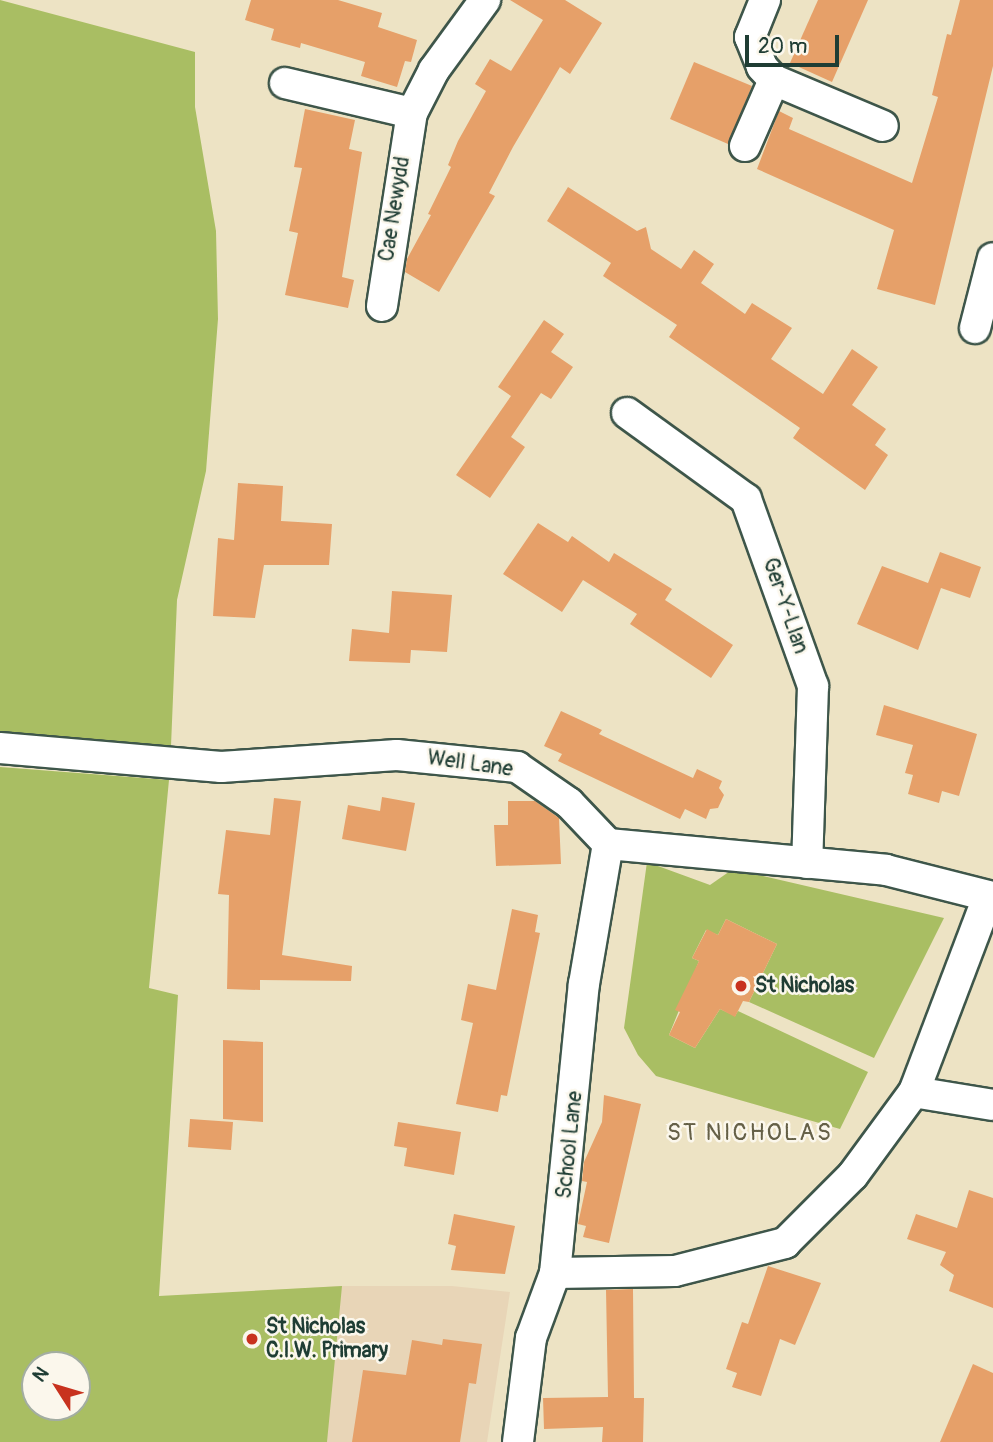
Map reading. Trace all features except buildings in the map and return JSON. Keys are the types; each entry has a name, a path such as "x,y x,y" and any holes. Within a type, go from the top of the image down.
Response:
{"street":[{"name":"Cae Newydd","path":"382,306 412,113 434,70 485,0"},
{"path":"765,0 750,37 754,53 774,80 883,126"},
{"path":"745,146 774,80"},
{"path":"285,83 412,113"},
{"path":"975,328 993,258"},
{"name":"Ger-Y-Llan","path":"627,413 746,499 813,687 807,863"},
{"name":"Well Lane","path":"0,748 221,767 397,755 517,767 569,803 608,845"},
{"path":"555,1273 675,1271 785,1243 853,1175 914,1092 990,897 886,870 608,845"},
{"name":"School Lane","path":"519,1442 531,1338 555,1273 584,984 608,845"},
{"path":"914,1092 993,1105"}],"shaded area":[{"name":"St Nicholas C.I.W. Primary","path":"342,1286 452,1286 510,1292 487,1442 0,1442 0,1313 159,1297"}],"green space":[{"path":"0,0 195,52 195,107 216,231 218,319 206,471 177,600 171,746 0,733"},
{"path":"0,767 169,780 149,988 178,995 159,1296 342,1286 327,1442 0,1442"},
{"path":"647,862 710,885 733,869 944,918 874,1058 749,1002 777,944 726,919 718,935 706,930 692,958 699,961 669,1035 695,1048 720,1009 735,1016 738,1011 868,1072 840,1129 656,1076 638,1055 624,1028"}],"place":[{"name":"St Nicholas","path":"741,986"},
{"name":"St Nicholas C.I.W. Primary","path":"252,1339"}],"district":[{"name":"ST NICHOLAS","path":"750,1133"}]}
